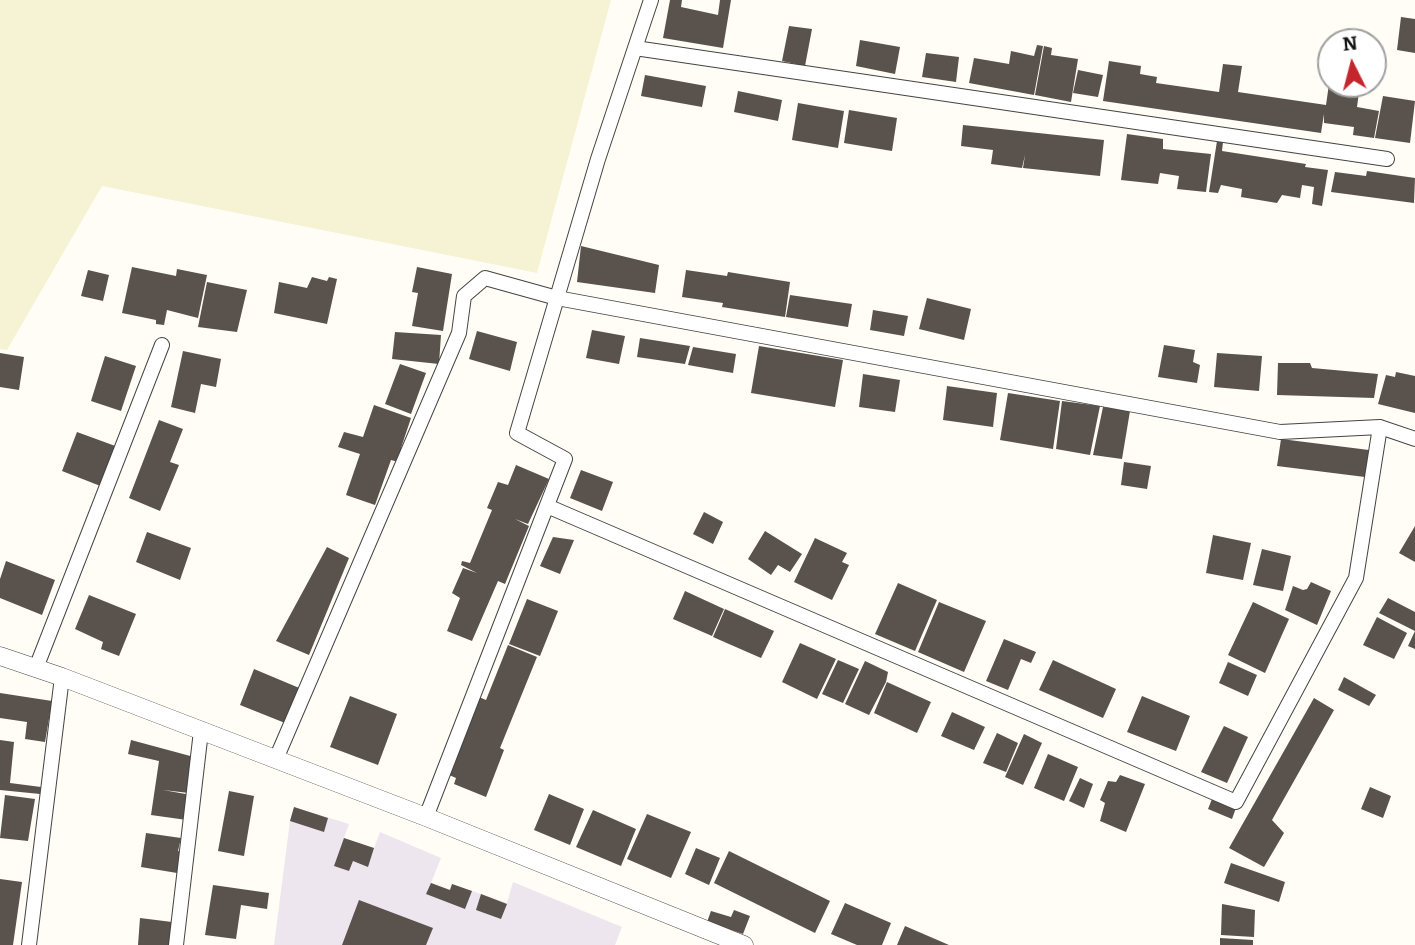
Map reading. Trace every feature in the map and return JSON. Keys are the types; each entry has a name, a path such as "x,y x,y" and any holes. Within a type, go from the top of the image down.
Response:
{"street":[{"path":"426,817 565,459 517,433 598,159 651,0"},
{"path":"635,48 1387,159"},
{"path":"276,759 459,334 464,296 485,278 557,298 1280,432 1380,427 1415,439"},
{"path":"36,668 162,345"},
{"path":"547,506 1236,802 1356,578 1380,427"},
{"path":"0,656 62,677 426,817 744,945"},
{"path":"29,945 62,677"},
{"path":"176,945 201,731"}],"shaded area":[{"path":"0,0 611,0 537,273 102,186 7,350 0,349"},
{"path":"294,807 349,824 344,838 374,848 380,832 441,858 431,883 449,890 452,884 507,903 513,882 622,927 615,945 274,945"}],"building":[{"path":"670,0 682,0 681,7 718,15 720,0 731,0 723,48 663,38"},
{"path":"1401,17 1415,19 1415,53 1397,50"},
{"path":"789,26 812,29 805,66 782,61"},
{"path":"860,40 900,47 895,74 856,66"},
{"path":"1037,45 1043,46 1034,95 969,83 974,58 1009,64 1011,51 1034,56"},
{"path":"1044,46 1052,48 1051,55 1078,59 1071,102 1035,95"},
{"path":"926,53 959,57 956,82 922,77"},
{"path":"1109,61 1141,66 1140,74 1157,77 1156,83 1219,92 1223,64 1242,66 1238,92 1326,105 1327,98 1358,98 1357,107 1379,111 1374,138 1353,135 1354,127 1324,123 1324,114 1321,133 1103,101"},
{"path":"1078,70 1103,75 1098,97 1073,93"},
{"path":"645,75 706,86 702,107 641,96"},
{"path":"738,91 782,100 778,121 734,112"},
{"path":"1383,98 1415,101 1410,143 1375,138"},
{"path":"798,103 844,111 838,148 792,140"},
{"path":"849,110 897,118 892,151 844,143"},
{"path":"963,125 1104,140 1100,176 1023,168 1025,155 1022,168 991,164 993,150 961,146"},
{"path":"1127,134 1163,139 1163,149 1211,154 1206,192 1177,189 1179,176 1160,173 1158,184 1121,180"},
{"path":"1217,141 1223,142 1222,151 1328,170 1322,206 1312,204 1314,187 1302,185 1300,198 1282,195 1277,203 1241,197 1242,189 1221,185 1218,193 1209,192"},
{"path":"1367,171 1415,178 1414,203 1331,192 1335,172 1366,176"},
{"path":"581,246 659,265 655,293 577,282"},
{"path":"132,267 176,276 177,269 207,275 198,318 167,310 164,325 156,324 156,320 122,313"},
{"path":"417,267 452,274 443,331 412,326 418,293 412,292"},
{"path":"88,270 109,275 103,301 81,296"},
{"path":"686,270 727,276 728,272 790,282 785,317 722,307 723,303 682,297"},
{"path":"312,277 327,281 329,277 337,279 327,324 274,313 279,282 307,288"},
{"path":"207,282 247,290 237,332 198,327"},
{"path":"790,295 852,304 848,327 786,317"},
{"path":"927,298 971,309 964,340 919,329"},
{"path":"873,310 908,316 904,336 870,330"},
{"path":"592,330 625,336 619,364 586,358"},
{"path":"477,331 517,342 510,371 469,359"},
{"path":"395,332 441,335 439,364 392,359"},
{"path":"640,338 690,346 685,364 637,357"},
{"path":"1164,345 1195,350 1193,362 1200,365 1197,383 1158,377"},
{"path":"759,346 843,360 835,407 751,393"},
{"path":"693,347 736,354 733,373 688,365"},
{"path":"183,351 221,359 216,387 201,384 195,413 171,407"},
{"path":"0,353 24,357 19,390 0,387"},
{"path":"1217,353 1262,356 1259,391 1214,387"},
{"path":"105,356 136,366 121,411 91,401"},
{"path":"1278,363 1310,363 1312,368 1378,374 1374,398 1277,395"},
{"path":"400,364 426,373 411,414 385,404"},
{"path":"1396,372 1415,376 1415,413 1378,404 1386,375 1395,377"},
{"path":"863,374 900,380 895,412 859,407"},
{"path":"947,386 997,393 993,427 943,420"},
{"path":"1008,393 1060,401 1053,449 1000,440"},
{"path":"1062,401 1100,406 1090,455 1056,449"},
{"path":"374,405 411,418 401,448 406,450 402,463 391,460 375,505 346,495 360,454 338,447 344,432 363,437"},
{"path":"1103,407 1130,411 1122,459 1093,455"},
{"path":"159,420 183,429 170,462 179,465 160,511 129,498"},
{"path":"77,432 118,447 103,487 62,471"},
{"path":"1281,439 1377,451 1373,478 1277,466"},
{"path":"1124,462 1151,466 1147,489 1121,485"},
{"path":"516,465 549,479 528,524 515,519 529,526 505,584 498,581 472,641 447,631 460,598 452,593 463,568 477,573 461,565 462,561 470,563 492,510 487,508 498,482 508,485"},
{"path":"581,470 613,482 602,511 570,498"},
{"path":"704,512 723,522 713,544 693,534"},
{"path":"1415,526 1415,562 1399,553"},
{"path":"765,531 802,554 790,572 778,565 771,575 748,559"},
{"path":"147,532 191,548 180,580 136,562"},
{"path":"1213,535 1251,543 1243,580 1206,573"},
{"path":"553,537 574,540 560,574 540,566"},
{"path":"815,538 847,553 842,562 849,565 832,600 794,582"},
{"path":"327,547 349,558 309,655 276,641"},
{"path":"1262,549 1291,556 1283,591 1253,585"},
{"path":"6,561 55,580 42,615 0,598 0,579"},
{"path":"1311,582 1331,591 1317,625 1285,610 1293,586 1303,590 1307,589"},
{"path":"898,583 937,600 915,651 875,634"},
{"path":"685,591 724,609 712,636 673,619"},
{"path":"89,595 136,614 119,656 101,649 103,642 75,629"},
{"path":"1388,598 1415,612 1415,631 1379,613"},
{"path":"527,599 558,611 540,656 509,644"},
{"path":"939,602 986,621 964,672 918,652"},
{"path":"1253,602 1289,619 1265,673 1228,655"},
{"path":"725,609 774,631 761,658 713,637"},
{"path":"1377,617 1407,633 1394,659 1363,645"},
{"path":"1415,631 1415,649 1408,646"},
{"path":"1004,639 1036,652 1031,663 1021,659 1008,690 986,681"},
{"path":"800,643 836,659 817,699 782,682"},
{"path":"508,645 537,657 500,748 504,750 486,797 454,784 456,778 447,774 479,697 486,700"},
{"path":"838,660 859,669 843,703 822,694"},
{"path":"1053,660 1116,689 1103,718 1039,690"},
{"path":"865,661 888,672 886,682 869,715 845,704"},
{"path":"1228,662 1257,675 1248,696 1219,683"},
{"path":"254,669 304,690 290,725 240,705"},
{"path":"1344,677 1376,695 1369,706 1338,690"},
{"path":"887,682 931,702 917,733 874,713"},
{"path":"0,693 52,701 45,742 25,739 27,722 0,718"},
{"path":"350,696 397,714 378,765 330,747"},
{"path":"1142,696 1190,716 1176,751 1127,732"},
{"path":"1314,698 1334,710 1272,820 1284,833 1264,867 1229,848"},
{"path":"952,712 985,727 974,750 941,736"},
{"path":"1224,726 1248,737 1227,783 1201,772"},
{"path":"997,733 1018,743 1006,772 983,763"},
{"path":"1024,734 1042,743 1023,785 1005,777"},
{"path":"0,740 14,742 10,783 41,787 40,794 0,790"},
{"path":"131,740 194,757 189,793 163,790 197,796 194,821 151,815 159,761 128,754"},
{"path":"1048,754 1078,767 1064,801 1034,788"},
{"path":"1120,775 1145,784 1126,832 1100,821 1105,803 1100,800 1108,781 1116,782"},
{"path":"1080,778 1093,784 1084,808 1069,801"},
{"path":"1370,787 1391,796 1383,818 1361,809"},
{"path":"229,791 254,796 244,856 218,851"},
{"path":"549,794 584,809 570,845 534,830"},
{"path":"1214,794 1237,805 1232,819 1208,809"},
{"path":"5,795 35,799 28,841 0,838"},
{"path":"294,807 328,818 324,832 290,821"},
{"path":"593,810 636,829 621,866 576,847"},
{"path":"647,814 691,832 671,878 627,859"},
{"path":"146,833 181,838 178,851 186,853 183,874 141,867"},
{"path":"344,838 374,848 368,867 353,861 349,871 334,866"},
{"path":"696,848 720,858 709,885 685,874"},
{"path":"729,851 830,901 815,933 714,883"},
{"path":"1231,863 1285,882 1279,902 1224,883"},
{"path":"0,879 22,882 13,945 0,945"},
{"path":"431,883 450,890 452,884 472,891 465,909 426,894"},
{"path":"213,885 269,893 267,909 241,905 236,939 205,935"},
{"path":"481,894 507,904 501,919 476,910"},
{"path":"359,900 433,928 426,945 342,945"},
{"path":"845,903 891,923 882,945 857,945 831,934"},
{"path":"1222,904 1255,910 1254,937 1221,935"},
{"path":"734,910 750,916 743,934 707,922 711,911 731,917"},
{"path":"140,918 172,922 169,945 138,945"},
{"path":"905,926 949,945 897,945"},
{"path":"1220,938 1253,940 1253,945 1220,945"}]}
